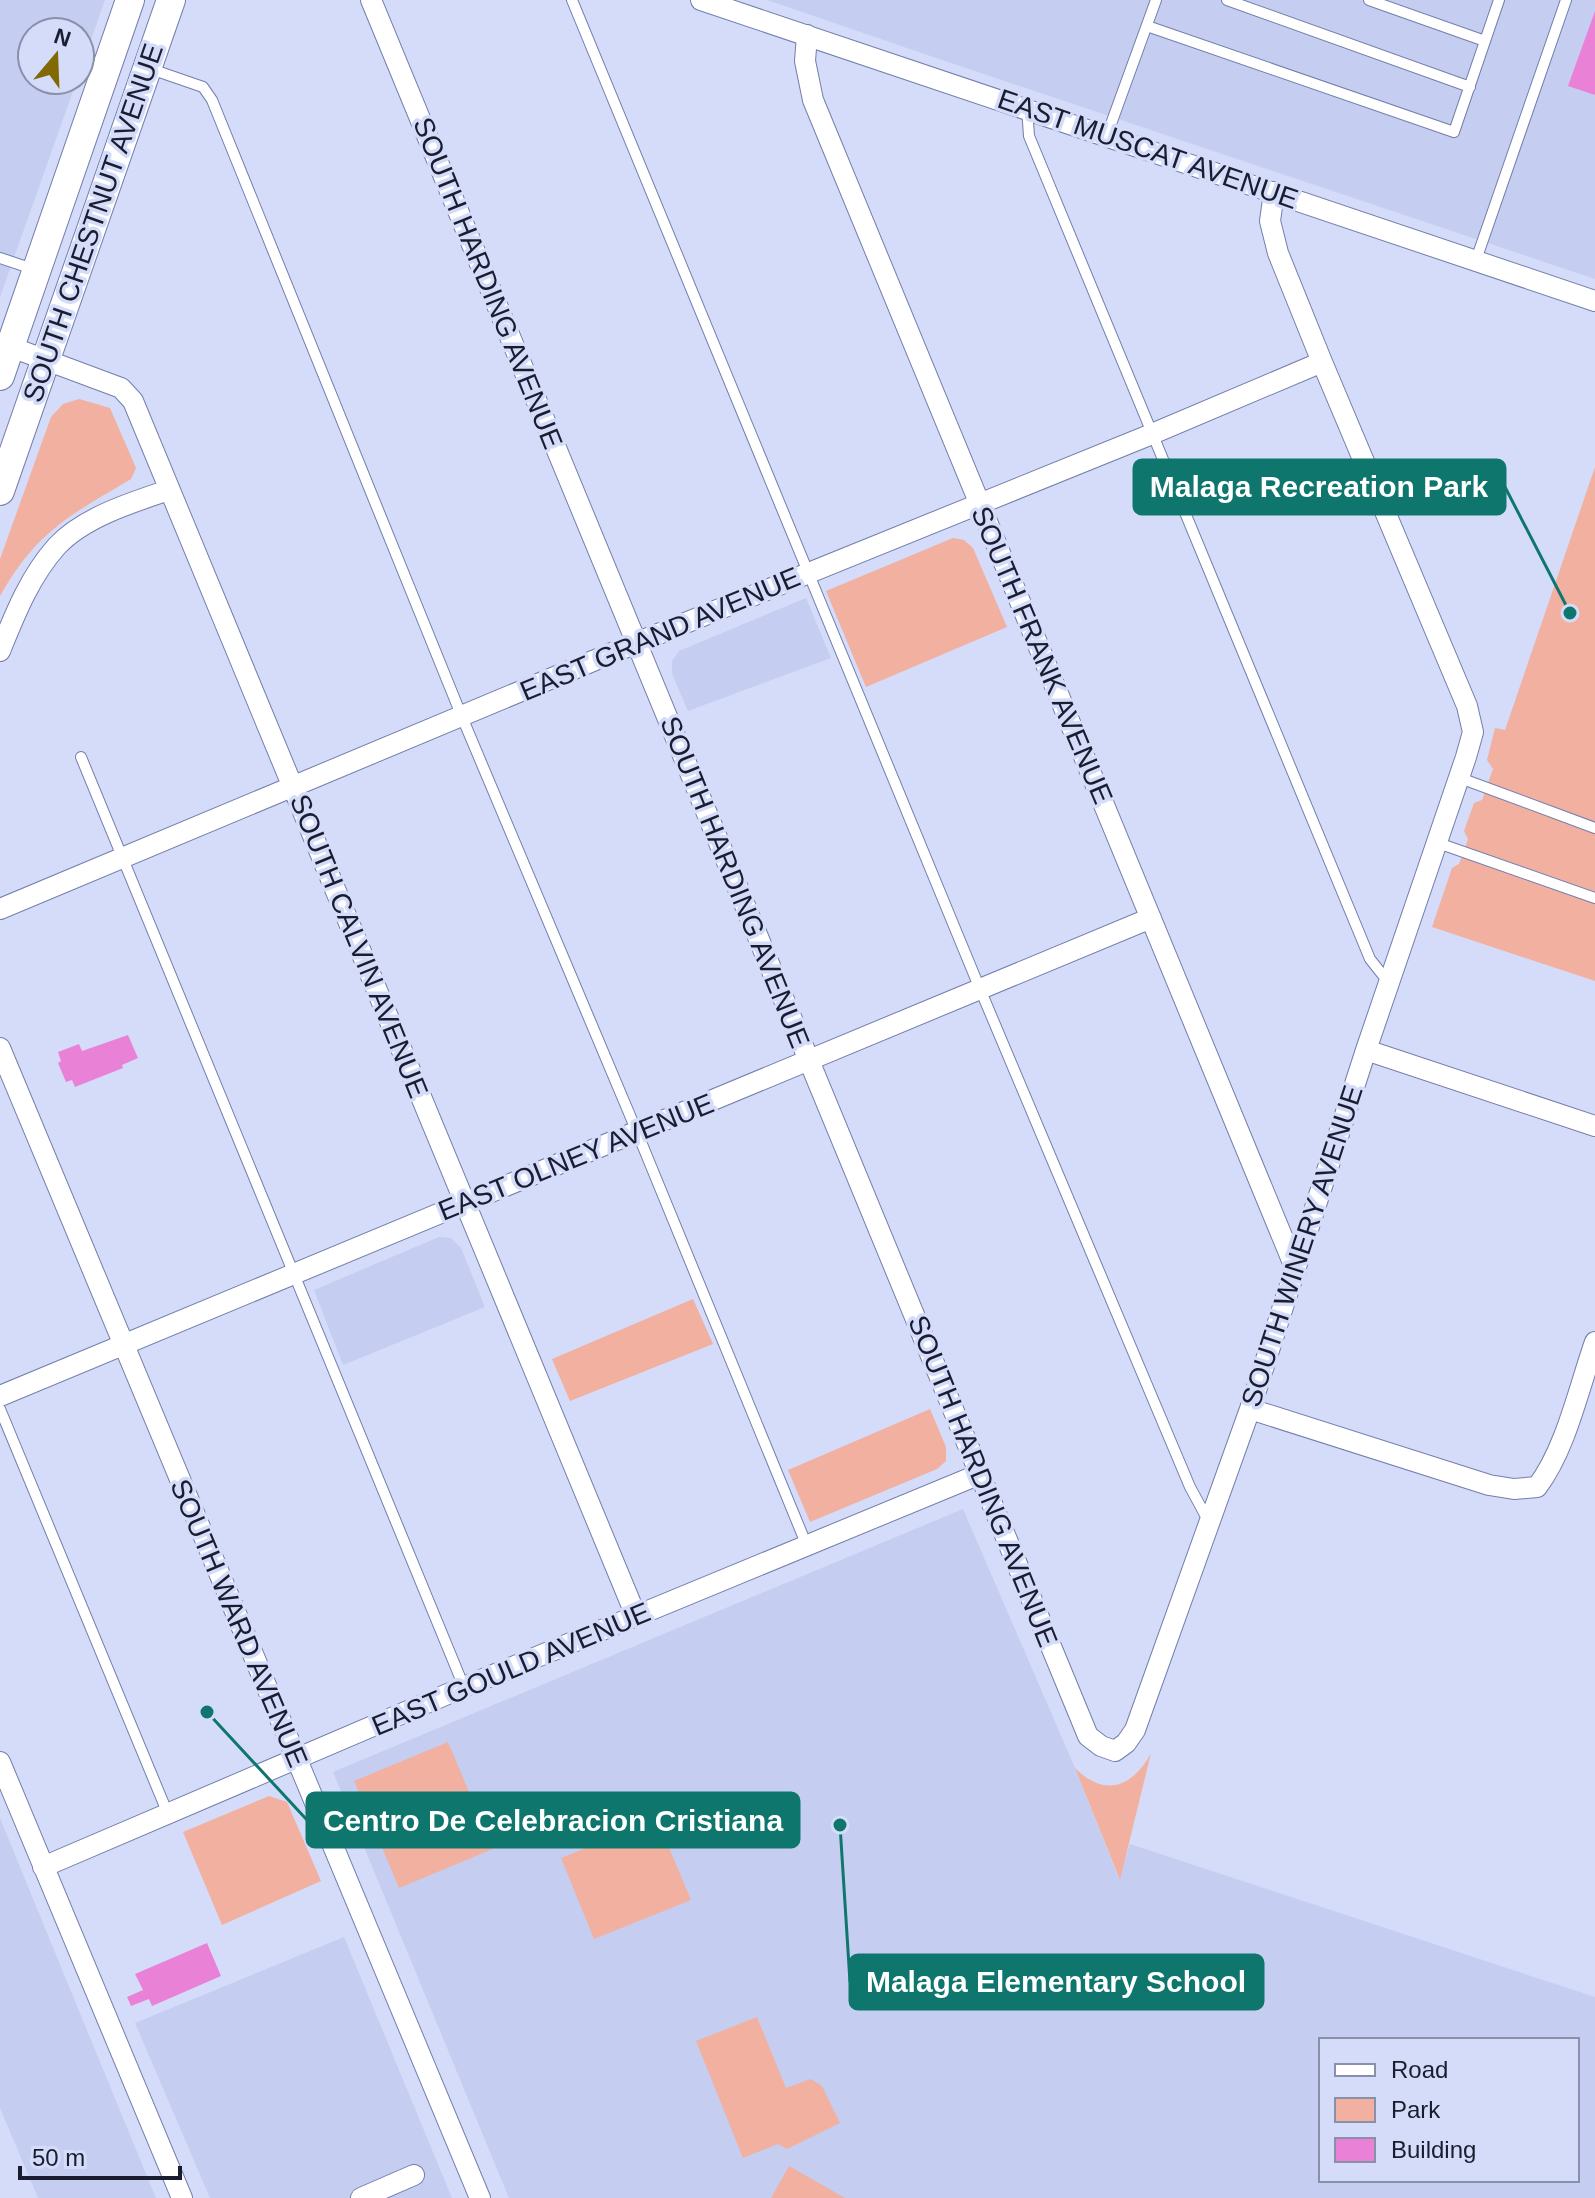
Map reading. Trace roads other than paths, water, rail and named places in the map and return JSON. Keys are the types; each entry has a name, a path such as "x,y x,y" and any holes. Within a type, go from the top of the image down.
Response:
{"main road":[{"name":"SOUTH CHESTNUT AVENUE","path":"0,376 6,345 38,270 130,0"},
{"name":"SOUTH CHESTNUT AVENUE","path":"0,491 171,0"}],"street":[{"name":"SOUTH HARDING AVENUE","path":"371,0 1088,1736 1101,1746 1115,1751"},
{"name":"EAST MUSCAT AVENUE","path":"701,0 1595,301"},
{"name":"SOUTH FRANK AVENUE","path":"807,35 805,61 813,100 1296,1270"},
{"path":"1274,192 1270,221 1278,253 1322,362"},
{"name":"SOUTH CALVIN AVENUE","path":"6,345 121,388 133,401 636,1616"},
{"name":"EAST GRAND AVENUE","path":"0,909 636,643 1322,362"},
{"name":"SOUTH WINERY AVENUE","path":"1115,1751 1126,1743 1135,1730 1250,1409 1473,732 1467,706 1322,362"},
{"path":"0,651 18,607 37,573 59,544 86,524 169,490"},
{"name":"EAST OLNEY AVENUE","path":"0,1396 1151,918"},
{"name":"SOUTH WARD AVENUE","path":"0,1048 480,2198"},
{"path":"1366,1050 1595,1126"},
{"path":"1250,1409 1489,1485 1514,1489 1537,1487 1557,1453 1595,1342"},
{"name":"EAST GOULD AVENUE","path":"43,1867 464,1687 980,1474"},
{"path":"0,1762 182,2198"},
{"path":"361,2198 414,2175"}],"lane":[{"path":"572,0 980,989 1190,1487 1209,1522"},
{"path":"1107,135 1156,0"},
{"path":"1227,0 1470,87"},
{"path":"1369,0 1485,41"},
{"path":"1147,26 1454,132 1499,0"},
{"path":"1476,260 1566,0"},
{"path":"147,68 203,87 212,100 462,717 807,1546"},
{"path":"1027,108 1029,136 1152,434 1370,959 1389,983"},
{"path":"0,258 38,270"},
{"path":"81,757 464,1687"},
{"path":"1460,778 1595,828"},
{"path":"1438,843 1595,898"},
{"path":"0,1409 168,1814"}],"place":[{"name":"Malaga Recreation Park","path":"1570,613"},
{"name":"Centro De Celebracion Cristiana","path":"207,1712"},
{"name":"Malaga Elementary School","path":"840,1825"}]}
